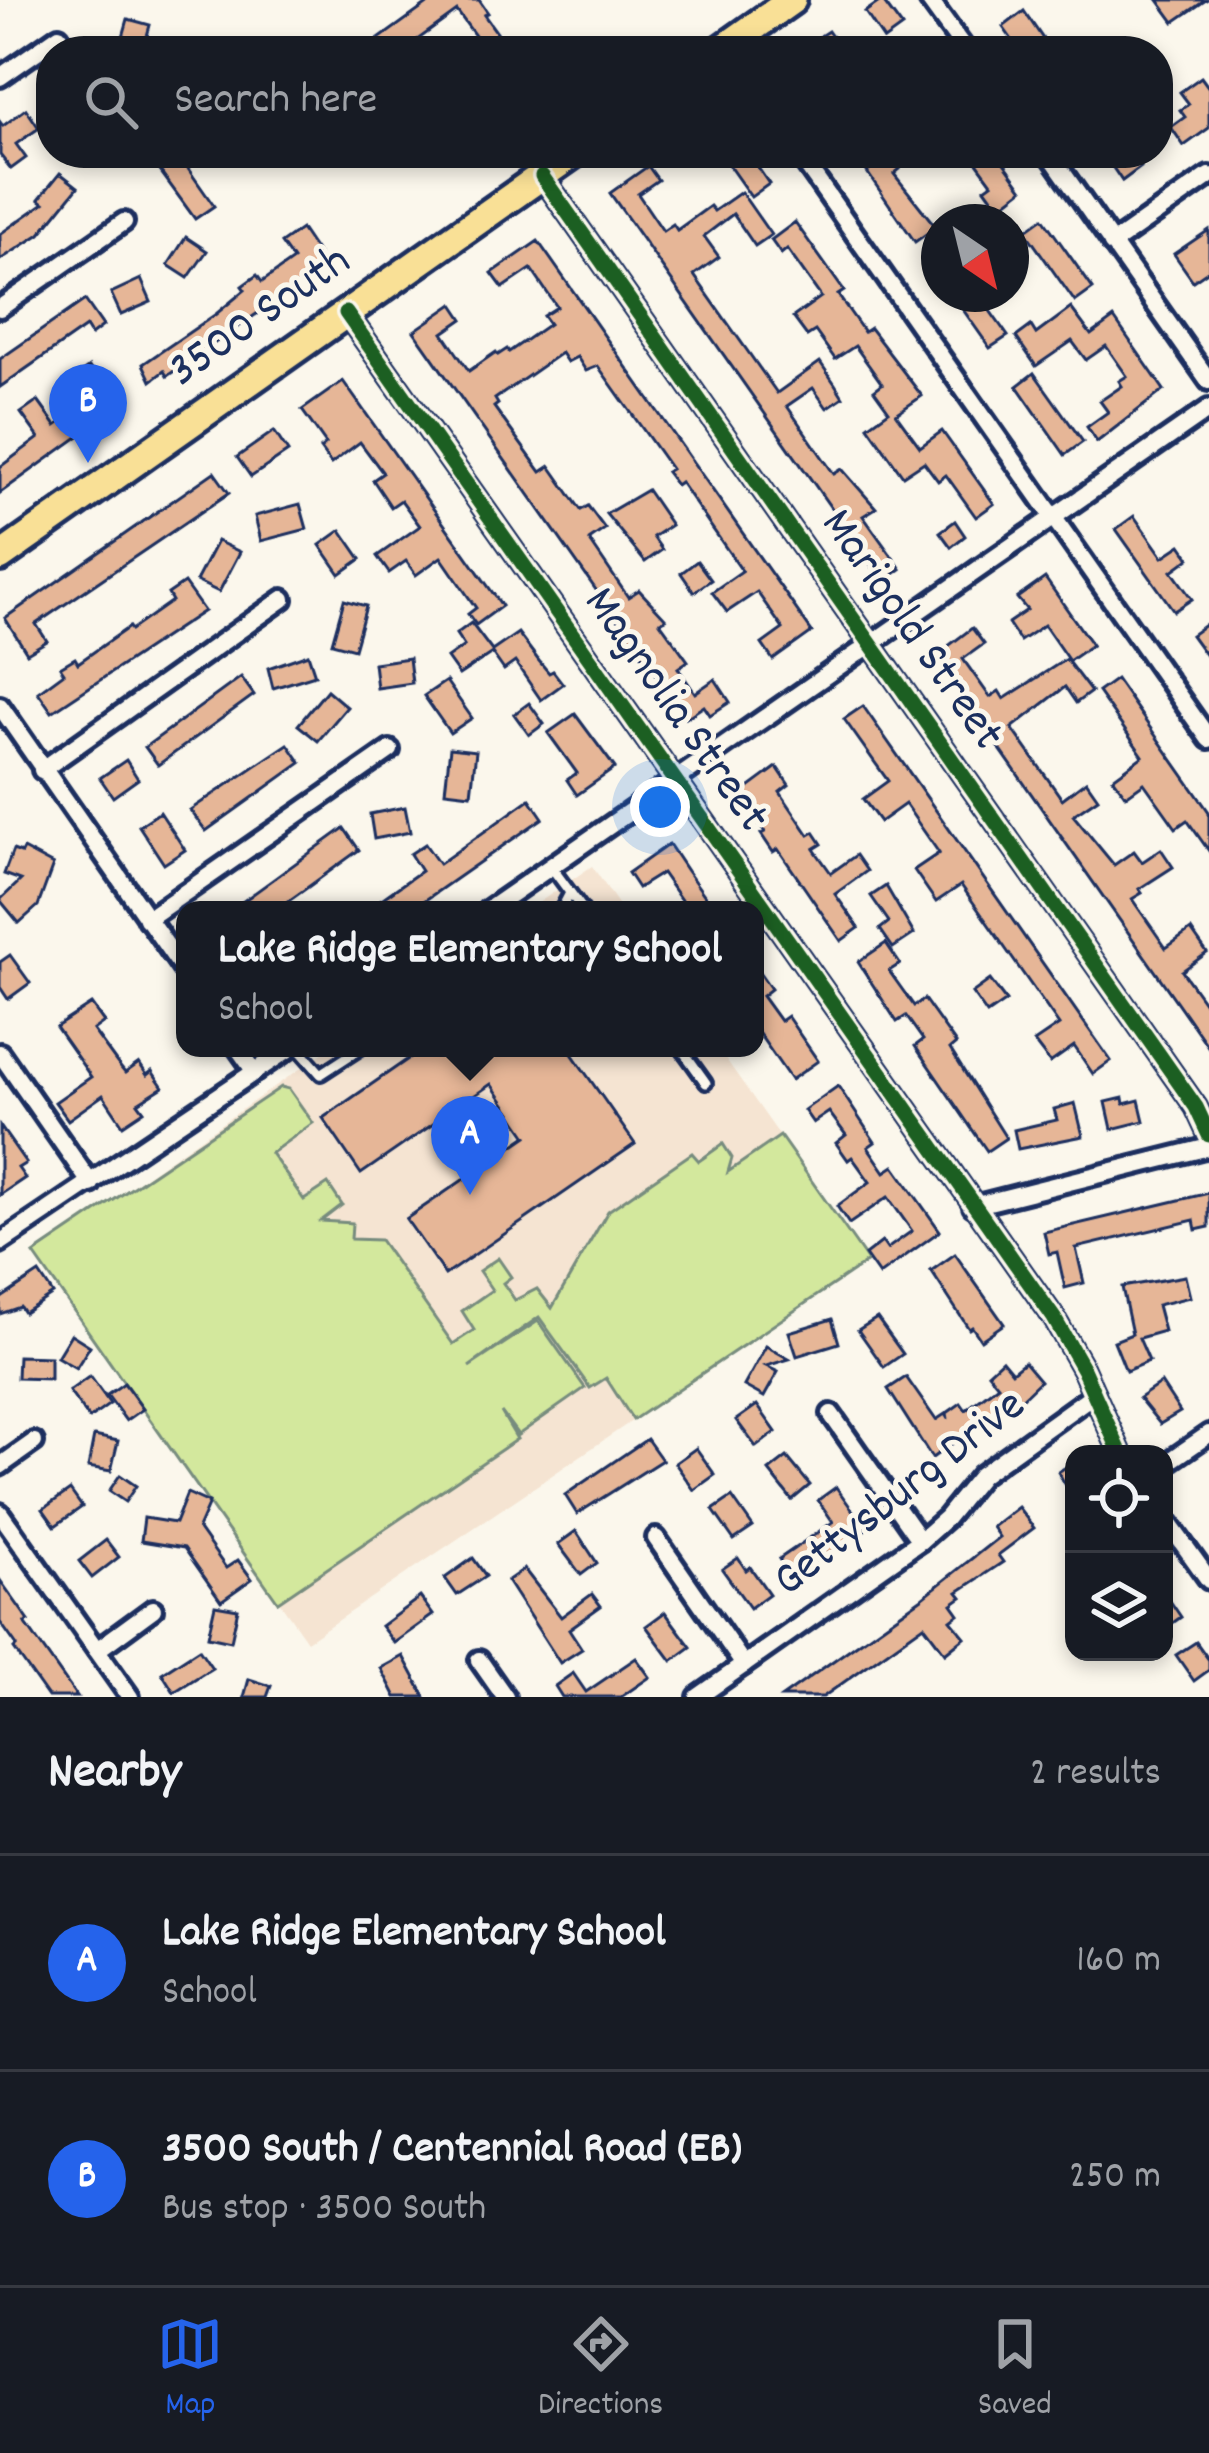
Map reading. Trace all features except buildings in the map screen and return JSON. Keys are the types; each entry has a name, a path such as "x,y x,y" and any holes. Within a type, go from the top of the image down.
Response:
{"main road":[{"path":"742,36 792,0"},
{"name":"3500 South","path":"0,556 553,168"}],"street":[{"path":"929,0 955,36"},
{"path":"0,77 36,52"},
{"path":"809,168 1209,739"},
{"path":"1059,168 1209,381"},
{"name":"Marigold Street","path":"542,176 1196,1107 1209,1135"},
{"path":"1112,244 1209,176"},
{"path":"0,308 124,222"},
{"name":"Magnolia Street","path":"346,314 760,901"},
{"path":"506,901 1209,410"},
{"path":"42,770 283,599"},
{"path":"0,706 176,959"},
{"path":"147,919 389,750"},
{"name":"Magnolia Street","path":"764,907 1070,1344 1117,1445"},
{"path":"0,1053 91,1184"},
{"path":"244,1057 255,1072"},
{"path":"0,1243 279,1057"},
{"path":"973,1206 1209,1147"},
{"name":"Gettysburg Drive","path":"698,1697 920,1541 981,1475 1094,1394"},
{"path":"831,1414 920,1541"},
{"path":"1173,1459 1209,1434"},
{"path":"0,1466 34,1442"},
{"path":"0,1513 130,1697"},
{"path":"1173,1529 1209,1580"},
{"path":"656,1538 744,1665"},
{"path":"97,1650 153,1609"},
{"path":"478,1660 505,1697"}],"lane":[{"path":"552,868 576,901"},
{"path":"566,901 570,893"},
{"path":"303,1057 321,1074 348,1057"},
{"path":"687,1057 706,1083"}],"shaded area":[{"path":"592,866 616,901 541,901"},
{"path":"317,1057 724,1057 868,1261 307,1641 34,1254"}],"green space":[{"path":"281,1087 289,1089 313,1123 271,1153 304,1200 328,1184 342,1205 321,1221 352,1223 351,1239 380,1240 453,1344 474,1330 462,1311 492,1290 479,1271 498,1258 511,1277 503,1283 515,1300 537,1289 552,1308 608,1211 692,1153 699,1161 723,1144 732,1158 728,1172 780,1136 868,1261 633,1420 606,1378 590,1388 539,1317 469,1367 538,1321 585,1388 518,1435 501,1412 517,1439 278,1602 34,1254"}],"cycle path":[{"path":"542,176 1196,1107 1209,1135"},
{"path":"346,313 760,901"},
{"path":"764,906 1054,1318 1117,1445"}],"place":[{"name":"3500 South / Centennial Road (EB)","path":"88,463"},
{"name":"Lake Ridge Elementary School","path":"470,1195"}]}
